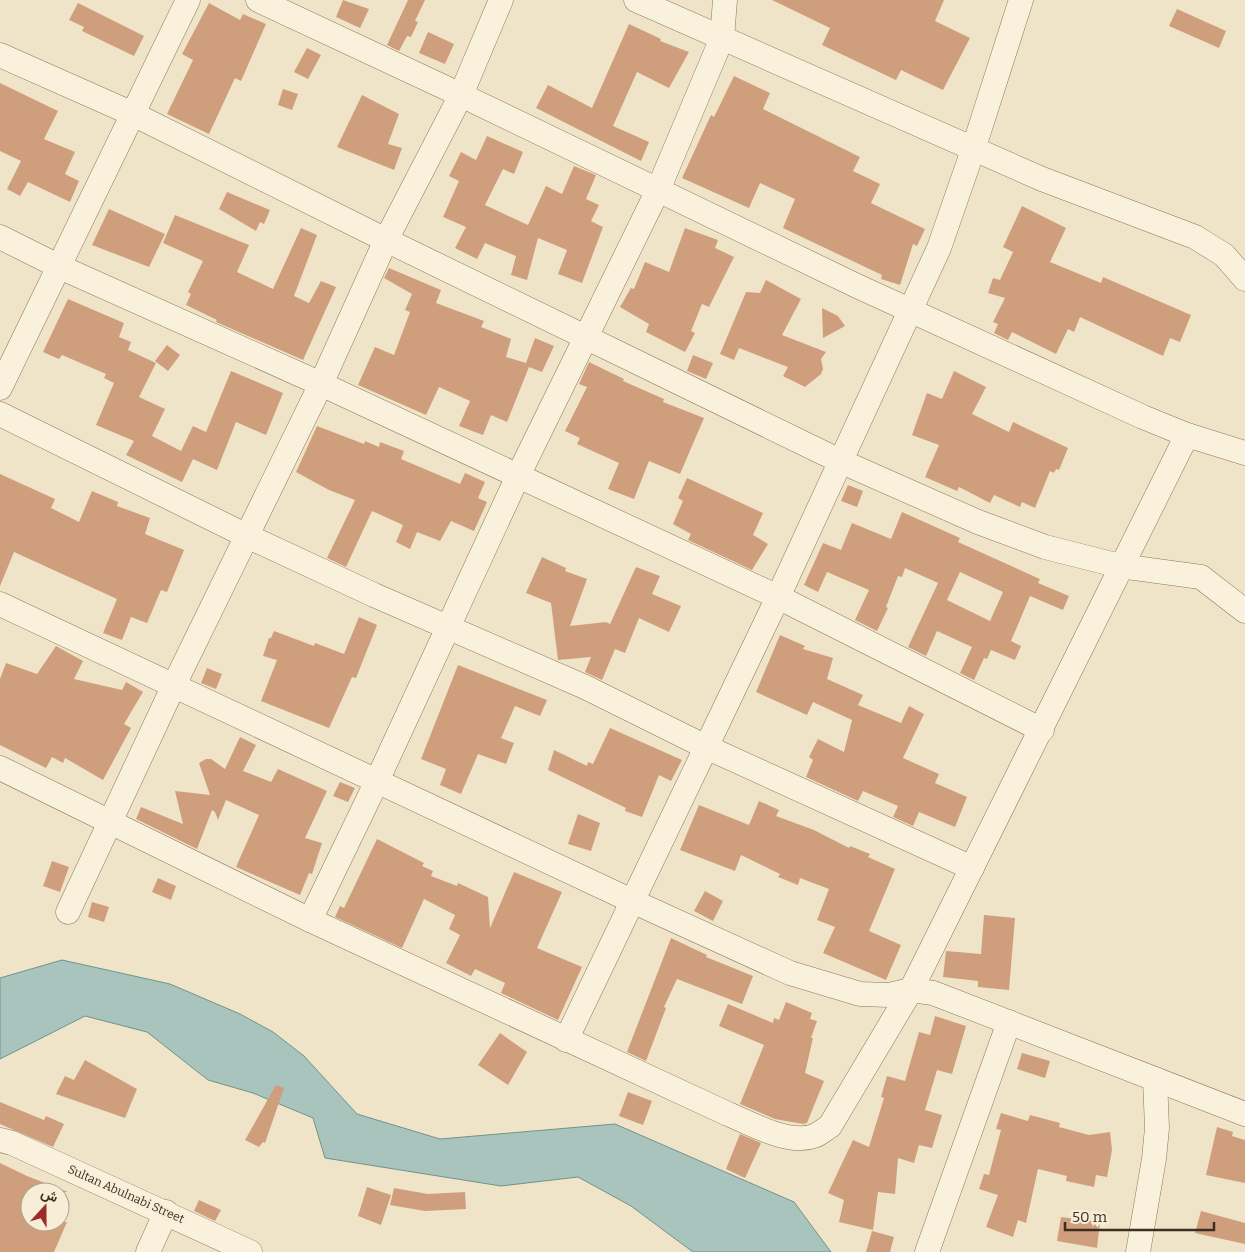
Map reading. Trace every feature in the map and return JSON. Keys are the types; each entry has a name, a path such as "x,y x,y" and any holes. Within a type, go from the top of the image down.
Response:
{"street":[{"path":"0,388 188,0"},
{"path":"258,0 911,310 1143,417 1187,435 1245,452"},
{"path":"68,912 174,685 321,384 386,240 461,95 501,0"},
{"path":"636,0 1042,179 1195,237 1224,254 1245,279"},
{"path":"310,920 377,781 518,476 658,190 722,38 725,0"},
{"path":"566,1040 778,597 939,248 974,150 1021,0"},
{"path":"0,55 133,114 386,240 840,461 978,522 1045,547 1120,566 1201,576 1245,611"},
{"path":"0,237 60,267 321,384 778,597 1042,730"},
{"path":"0,414 247,536 448,628 585,687 706,747 972,868"},
{"path":"0,768 112,821 310,920 728,1114 783,1135 800,1139 815,1136 830,1126 911,990 1042,730 1120,566 1187,435"},
{"path":"0,604 632,901 790,973 860,994 889,995 911,990 933,993 1245,1114"},
{"path":"927,1252 1009,1022"},
{"path":"1138,1252 1154,1159 1157,1128 1155,1078"},
{"name":"Sultan Abulnabi Street","path":"0,1140 12,1143 250,1252"},
{"path":"148,1252 166,1212"}],"water":[{"path":"62,960 170,984 240,1014 273,1032 304,1056 357,1114 440,1139 615,1124 794,1202 831,1252 693,1252 631,1206 578,1177 501,1186 325,1158 313,1118 253,1093 208,1080 147,1032 85,1016 0,1059 0,978"}],"building":[{"path":"343,0 369,9 360,28 336,17"},
{"path":"408,0 425,0 415,21 418,22 411,37 407,36 399,51 387,45"},
{"path":"772,0 944,0 935,21 970,38 943,90 901,70 896,80 822,45 830,28"},
{"path":"78,3 144,36 134,56 82,31 84,27 69,20"},
{"path":"209,3 240,20 243,14 266,24 241,81 235,78 209,134 167,114 193,60 182,54"},
{"path":"1177,9 1226,31 1219,48 1169,26"},
{"path":"629,24 661,39 660,41 689,52 669,88 637,72 613,126 649,142 641,161 536,108 548,85 592,108"},
{"path":"428,32 454,44 445,64 419,53"},
{"path":"307,48 321,55 308,79 294,72"},
{"path":"734,76 770,93 763,109 860,157 853,171 880,184 871,203 925,229 917,246 913,244 900,285 881,279 882,275 783,228 795,199 760,183 749,208 682,178 711,115 714,117"},
{"path":"0,83 58,111 44,139 75,152 65,174 79,181 70,202 28,182 20,196 7,189 21,161 0,151"},
{"path":"283,89 298,94 292,110 278,105"},
{"path":"362,95 399,114 388,144 402,148 394,170 337,147"},
{"path":"487,136 523,152 514,174 503,169 485,205 528,225 546,186 562,194 574,166 596,175 586,199 599,205 591,221 603,227 582,283 558,274 567,250 538,238 527,280 511,275 516,256 485,243 477,259 455,248 466,227 443,217 459,181 449,176 461,152 476,160"},
{"path":"227,192 270,210 264,224 260,222 256,231 219,209"},
{"path":"1022,206 1066,228 1050,262 1101,283 1103,277 1191,315 1180,342 1170,338 1163,356 1080,317 1074,332 1068,329 1056,354 1012,332 1008,340 994,333 998,324 993,322 1005,298 988,293 993,278 1000,280 1013,252 1003,247"},
{"path":"109,209 165,234 149,267 92,245"},
{"path":"175,215 249,245 237,272 273,289 301,228 317,235 294,296 309,303 321,281 336,287 303,360 216,322 217,320 186,305 191,294 188,292 203,261 163,243"},
{"path":"685,228 718,240 715,248 734,257 709,307 702,304 691,331 695,333 685,352 646,332 649,324 620,307 631,288 634,289 645,262 669,272"},
{"path":"389,268 441,290 436,303 484,321 481,327 511,339 506,357 526,363 535,338 554,346 542,372 529,367 507,422 491,415 483,435 459,426 470,401 439,387 426,415 358,385 375,347 394,355 410,312 405,310 412,294 384,278"},
{"path":"766,280 801,299 782,335 826,352 821,359 823,369 821,374 805,387 783,376 788,367 739,348 734,360 720,354 746,292 760,293"},
{"path":"68,299 124,323 119,337 131,342 128,350 156,363 139,397 165,409 152,436 181,451 193,426 206,432 231,371 283,393 266,435 236,422 217,470 193,459 182,482 126,455 134,441 96,425 114,383 104,378 106,374 62,355 59,359 43,352"},
{"path":"822,308 838,316 845,326 823,338"},
{"path":"167,345 180,355 168,371 155,361"},
{"path":"693,355 713,363 706,379 687,371"},
{"path":"589,362 624,379 623,381 664,399 663,402 704,418 680,474 649,461 634,499 608,489 619,463 577,444 580,438 565,431 587,387 579,384"},
{"path":"954,371 986,387 972,414 1009,432 1013,422 1068,448 1059,470 1056,469 1054,473 1050,471 1035,508 1022,502 1020,507 994,495 990,503 959,487 957,491 925,477 939,445 912,435 927,393 942,399"},
{"path":"317,426 364,444 365,441 379,447 380,442 404,451 401,459 460,484 465,473 485,482 478,498 487,502 474,531 451,521 440,541 417,532 410,549 396,542 403,525 372,511 346,567 327,558 355,500 329,490 296,472"},
{"path":"0,474 55,499 51,508 79,522 92,491 118,502 117,506 150,518 145,534 184,550 167,592 161,590 147,623 131,617 122,640 103,633 117,599 14,552 0,586"},
{"path":"687,478 763,513 753,535 768,544 752,570 688,540 691,534 673,524 683,501 678,498"},
{"path":"848,485 863,491 857,507 841,501"},
{"path":"902,512 960,538 958,542 1040,579 1038,583 1069,596 1063,610 1030,596 1011,641 1021,646 1015,660 991,650 987,659 984,658 974,680 960,673 972,647 937,631 926,656 908,647 938,583 905,568 902,577 898,576 886,607 888,608 877,631 855,620 869,590 827,572 818,592 804,585 823,543 841,550 852,523 891,539","holes":["960,572 1003,592 990,621 947,600"]},
{"path":"542,557 566,568 565,571 587,579 570,626 606,622 610,624 636,567 660,576 652,594 681,606 669,632 639,618 625,653 615,649 602,680 585,672 591,657 558,660 551,603 526,593"},
{"path":"359,617 377,625 356,678 352,677 329,728 261,701 277,660 263,656 269,638 271,638 274,631 314,646 315,643 344,654"},
{"path":"780,635 805,646 803,649 833,658 827,679 863,695 858,705 901,723 909,706 924,714 903,758 939,774 935,783 967,797 955,827 919,812 913,826 893,817 898,806 863,791 858,801 806,777 813,760 809,757 818,739 844,752 852,720 813,702 807,715 756,692"},
{"path":"56,646 83,661 74,679 122,690 126,682 143,692 124,724 131,728 103,780 65,758 63,763 52,757 46,768 0,745 0,679 6,663 37,674"},
{"path":"458,665 547,700 540,716 515,706 501,738 514,743 506,764 478,754 461,794 440,785 446,769 421,759"},
{"path":"207,668 222,674 216,689 201,683"},
{"path":"610,728 682,760 671,781 659,775 642,817 625,811 626,808 548,770 554,750 587,766 588,762 593,764"},
{"path":"240,737 256,745 243,771 271,782 278,769 327,791 305,838 322,843 312,874 309,873 300,895 236,867 259,815 226,800 218,820 215,812 212,810 197,849 136,819 141,807 183,824 175,791 210,795 199,763 206,759 211,759 225,769"},
{"path":"340,782 355,788 348,802 333,796"},
{"path":"759,801 779,810 776,816 814,830 849,848 850,846 870,854 868,857 895,869 869,931 901,945 886,980 823,953 835,927 817,920 829,889 800,878 798,885 778,877 780,874 741,855 735,871 680,850 699,805 749,825"},
{"path":"578,814 600,823 591,851 568,844"},
{"path":"377,839 424,863 422,866 433,871 431,876 457,886 458,883 488,897 490,928 514,872 562,892 537,948 582,967 558,1020 501,993 505,983 475,969 471,976 446,963 460,935 449,929 455,915 424,899 402,948 335,917 340,906 344,908"},
{"path":"52,861 69,867 60,892 43,886"},
{"path":"158,878 176,886 171,900 152,892"},
{"path":"705,891 723,901 713,921 694,911"},
{"path":"92,902 109,907 104,922 88,917"},
{"path":"984,915 1015,918 1009,990 978,987 978,981 943,977 946,951 981,954"},
{"path":"671,938 707,955 706,957 753,976 742,1004 677,979 664,1007 666,1008 646,1061 627,1052"},
{"path":"786,1002 812,1013 810,1019 817,1021 811,1038 813,1038 805,1073 824,1081 807,1123 803,1124 775,1119 740,1104 764,1045 719,1026 728,1004 773,1023 774,1018 779,1020"},
{"path":"935,1016 966,1026 952,1074 937,1070 925,1110 942,1115 932,1148 919,1145 914,1163 898,1158 895,1194 878,1192 873,1230 839,1222 844,1200 828,1193 853,1140 869,1147 884,1098 881,1097 887,1076 905,1081 919,1032 930,1035"},
{"path":"500,1033 527,1052 508,1085 478,1065"},
{"path":"1022,1053 1050,1061 1045,1078 1017,1069"},
{"path":"85,1060 137,1089 125,1118 56,1094 65,1076 74,1080"},
{"path":"276,1085 284,1088 265,1143 263,1142 259,1147 245,1140"},
{"path":"628,1092 652,1101 643,1125 619,1116"},
{"path":"0,1102 44,1120 46,1116 64,1124 53,1147 0,1124"},
{"path":"1001,1113 1028,1121 1030,1115 1060,1123 1059,1127 1089,1135 1110,1132 1112,1150 1107,1177 1096,1175 1094,1187 1066,1181 1067,1176 1038,1169 1026,1223 1018,1220 1013,1237 986,1227 998,1195 979,1189 984,1174 989,1175 1001,1130 996,1129"},
{"path":"1217,1127 1233,1132 1232,1136 1245,1140 1245,1183 1206,1175"},
{"path":"740,1134 761,1143 745,1178 726,1169"},
{"path":"0,1163 42,1182 20,1182 20,1232 63,1232 54,1252 0,1252"},
{"path":"367,1187 391,1195 381,1225 358,1216"},
{"path":"394,1188 428,1194 465,1192 466,1209 425,1211 390,1205"},
{"path":"199,1200 221,1210 215,1221 194,1211"},
{"path":"1201,1211 1245,1223 1245,1244 1195,1233"},
{"path":"1061,1217 1100,1222 1097,1248 1057,1241"},
{"path":"872,1231 894,1237 890,1252 866,1252"}]}
